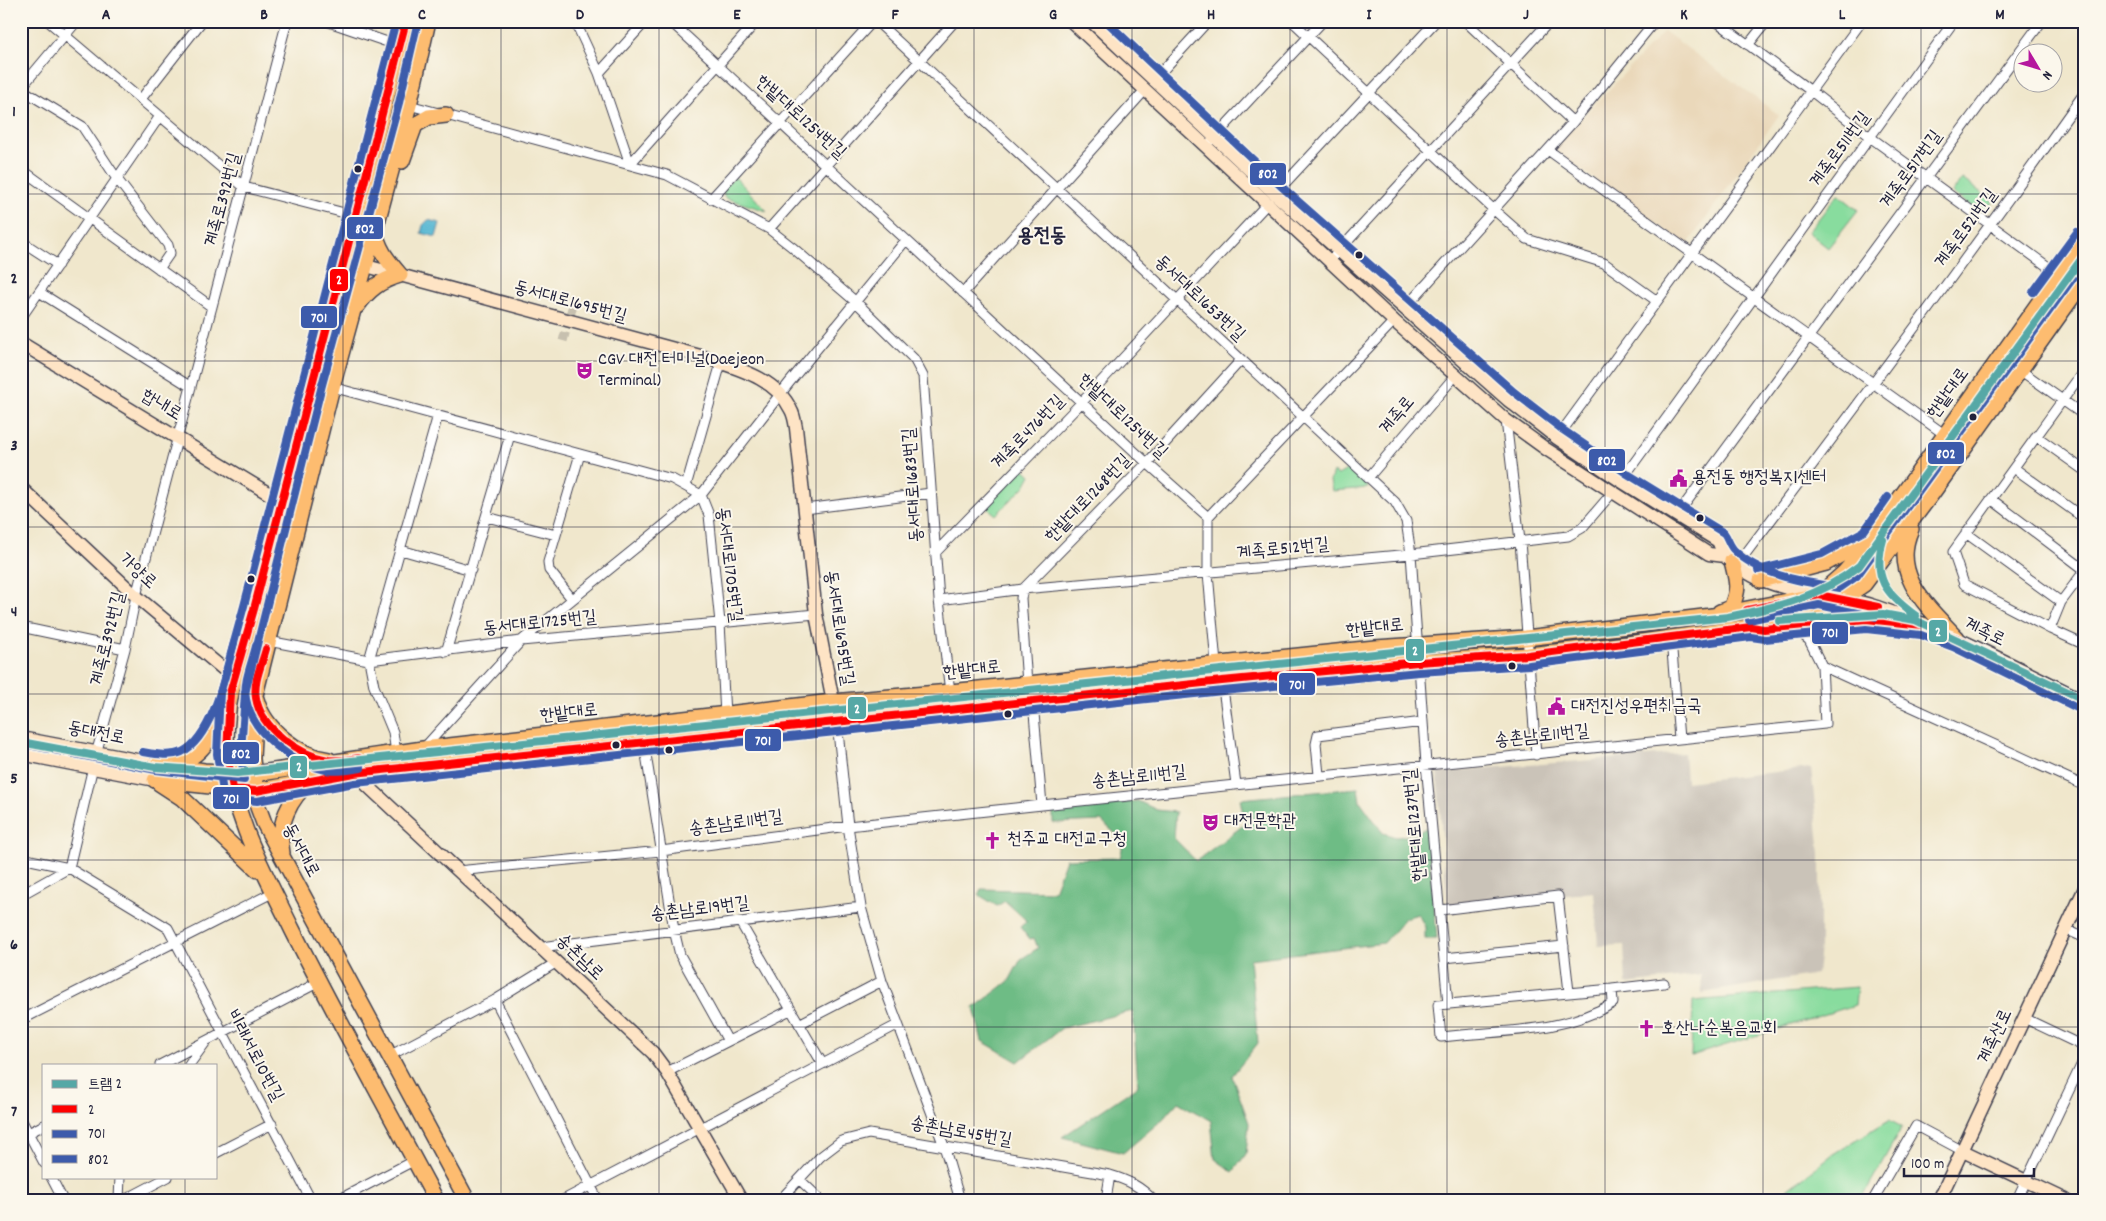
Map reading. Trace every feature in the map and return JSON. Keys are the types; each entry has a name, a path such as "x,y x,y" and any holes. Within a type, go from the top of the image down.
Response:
{"main road":[{"path":"158,764 183,762 195,756 208,740 230,693 254,610 406,21"},
{"name":"동서대로","path":"428,21 409,105 351,314 268,641 255,695 251,752 260,814 284,862 468,1200"},
{"name":"계족로","path":"1071,21 1087,24 1150,85 1206,147 1271,199 1334,256 1404,309 1508,400 1557,438 1621,481 1718,541 1731,561"},
{"name":"계족로","path":"1150,85 1215,137 1271,199"},
{"path":"390,175 400,168 415,125 430,117 446,115"},
{"path":"351,314 366,293 375,285 400,275 385,257 376,235 375,226"},
{"name":"한밭대로","path":"254,774 423,749 832,702 950,692 1417,644 1526,638 1712,616 1819,595 1853,564 2085,238"},
{"name":"계족로","path":"1334,256 1394,321 1506,420 1612,493 1709,554 1731,561 1761,580 1819,595 1875,606 1923,624 1957,638 2085,702"},
{"name":"동서대로1695번길","path":"344,260 721,363 758,377 781,393 792,410 796,428 816,614 837,722"},
{"name":"한밭대로","path":"256,791 354,773 1222,681 1418,662 1528,655 1786,622 1816,612 1842,599 1864,584 1872,575 2085,279"},
{"name":"합내로","path":"21,343 282,501"},
{"name":"가양로","path":"21,488 136,596 234,678"},
{"path":"1933,492 1906,538 1904,557 1910,581 1921,601 1957,638"},
{"path":"1761,580 1826,563 1871,538"},
{"path":"1712,616 1731,608 1737,595 1738,581 1731,561"},
{"path":"1750,626 1764,629 1866,619 1923,624"},
{"path":"230,693 226,745 229,772 241,823 319,982 436,1200"},
{"path":"255,695 263,716 281,736 311,755 337,761"},
{"name":"동대전로","path":"21,738 96,754 158,764 254,774"},
{"name":"동대전로","path":"21,754 93,770 155,780 256,791"},
{"name":"송촌남로","path":"354,773 653,1053 667,1072 741,1200"},
{"path":"155,780 189,804 244,855 271,887"},
{"path":"284,862 281,841 284,817 295,798 312,780"},
{"name":"계족산로","path":"1939,1200 2085,888"},
{"path":"1962,1151 2066,1200"}],"street":[{"path":"48,21 244,187 356,216"},
{"path":"77,21 21,89 82,126 118,179 168,246 170,252 159,268"},
{"path":"141,99 202,21"},
{"name":"계족로392번길","path":"69,868 96,754 125,648 136,596 287,21"},
{"path":"326,21 399,46"},
{"path":"575,21 599,73 630,164 756,21"},
{"path":"599,73 646,21"},
{"name":"한밭대로1254번길","path":"670,21 1147,463 1208,517"},
{"path":"711,199 874,21"},
{"name":"동서대로1653번길","path":"874,21 1058,188 1177,301 1395,502 1406,521 1411,554 1417,644"},
{"path":"769,230 955,21"},
{"path":"963,293 1208,21"},
{"path":"1292,21 1431,152 1527,239 1604,263 1657,301"},
{"path":"1206,147 1323,21"},
{"name":"계족로476번길","path":"935,553 1082,402 1436,21"},
{"path":"1465,21 1573,122"},
{"path":"1334,256 1550,21"},
{"path":"1716,21 1870,137 2058,274"},
{"path":"1748,45 1767,21"},
{"path":"1557,438 1862,21"},
{"name":"계족로511번길","path":"1621,481 1954,21"},
{"name":"계족로517번길","path":"1677,515 2042,21"},
{"path":"1404,309 1573,122 1653,23"},
{"name":"계족로521번길","path":"1731,561 1874,384 1991,225 2085,92"},
{"name":"동서대로1683번길","path":"409,105 667,175 769,230 856,302 914,359 923,376 939,600 950,692"},
{"path":"21,318 160,116"},
{"path":"1548,150 1944,434"},
{"path":"21,170 212,307"},
{"path":"332,387 672,479 701,494 906,240"},
{"path":"21,241 58,265"},
{"path":"39,292 191,387"},
{"path":"1216,664 1208,573 1208,517 1394,321"},
{"name":"한밭대로1268번길","path":"1023,589 1147,463 1241,360"},
{"path":"686,486 721,363"},
{"path":"2085,369 1953,552 1964,584 2085,645"},
{"path":"2020,370 2085,416"},
{"name":"계족로","path":"1368,478 1455,376"},
{"path":"396,753 393,732 374,686 369,660 438,415"},
{"path":"1506,420 1520,541 1536,755"},
{"path":"446,652 472,570 510,435"},
{"path":"2036,436 2085,471"},
{"path":"572,599 548,567 580,454"},
{"path":"2014,468 2085,519"},
{"name":"계족로512번길","path":"939,600 1023,589 1411,554 1568,536 1582,528 1612,493"},
{"name":"동서대로1705번길","path":"522,641 701,494 709,515 720,624 725,715"},
{"path":"804,509 931,494"},
{"path":"1990,499 2085,570 2061,602 2050,629"},
{"path":"487,517 556,535"},
{"path":"1966,533 2061,602"},
{"path":"401,550 472,570"},
{"path":"1023,589 1021,598 1027,684"},
{"name":"동서대로1725번길","path":"268,641 369,660 446,652 522,641 816,614"},
{"path":"1790,626 1809,640 1822,666 2085,786"},
{"path":"21,627 125,648"},
{"path":"1671,638 1679,739"},
{"path":"423,749 522,641"},
{"name":"한밭대로1237번길","path":"1417,644 1448,1004"},
{"name":"송촌남로11번길","path":"458,871 661,851 848,826 1319,775 1536,755 1825,724 1822,666"},
{"path":"1222,681 1236,784"},
{"path":"1033,702 1042,805"},
{"path":"837,722 848,826 861,907 882,981 944,1146 960,1200"},
{"path":"1319,775 1316,744 1318,735 1423,722"},
{"path":"644,742 674,930 680,954 728,1041"},
{"path":"21,858 69,868"},
{"path":"21,895 69,868"},
{"name":"비래서로10번길","path":"69,868 168,928 311,1200"},
{"path":"21,1020 176,942 271,887"},
{"path":"1440,910 1558,896 1569,992"},
{"name":"송촌남로19번길","path":"543,948 861,907"},
{"path":"740,922 822,1063"},
{"path":"2065,929 2085,938"},
{"path":"1444,958 1564,946"},
{"path":"391,1056 495,1000 557,962"},
{"path":"799,1024 882,981"},
{"path":"162,1064 319,982"},
{"path":"1612,989 1614,1003 1596,1014 1555,1025 1441,1037 1438,1005 1664,983"},
{"path":"495,1000 598,1200"},
{"path":"667,1072 790,1010"},
{"path":"2024,1018 2085,1047"},
{"path":"563,1200 897,1025"},
{"path":"190,1064 207,1040"},
{"path":"2017,1200 2085,1057"},
{"path":"21,1119 25,1135 42,1160"},
{"path":"218,1152 272,1124"},
{"path":"25,1135 42,1126"},
{"path":"1873,1200 1916,1126 1962,1151"},
{"name":"송촌남로45번길","path":"780,1200 820,1157 841,1141 869,1134 1110,1175 1127,1180 1153,1200"},
{"path":"338,1200 414,1160"},
{"path":"1106,1200 1110,1175"},
{"path":"52,1178 63,1200"},
{"path":"119,1200 120,1178"},
{"path":"124,1200 166,1178"},
{"path":"800,1180 821,1200"}],"shaded area":[{"path":"1664,31 1779,115 1687,245 1553,149"},
{"path":"1684,753 1686,782 1811,768 1820,854 1820,947 1817,974 1702,993 1701,975 1626,984 1624,945 1598,946 1594,892 1448,908 1437,772"}],"green space":[{"path":"735,177 767,211 725,198 722,189"},
{"path":"1962,179 1993,201 1983,215 1952,193"},
{"path":"1838,194 1858,210 1828,248 1808,232"},
{"path":"1020,465 1031,475 1025,486 996,515 982,503"},
{"path":"1350,468 1368,488 1332,491 1330,481 1333,472 1338,475"},
{"path":"1358,788 1360,801 1383,833 1396,837 1414,835 1427,827 1437,939 1425,939 1425,927 1418,914 1405,918 1384,943 1250,959 1258,1043 1232,1076 1249,1123 1246,1154 1233,1172 1215,1159 1211,1121 1178,1102 1163,1119 1123,1153 1062,1137 1138,1086 1133,1011 1062,1028 1018,1062 982,1041 974,1008 1009,981 1021,959 1038,948 1034,938 1029,939 1020,927 1027,921 1005,901 997,906 979,895 981,889 1054,891 1066,859 1120,858 1124,841 1101,821 1053,823 1053,809 1138,801 1157,810 1176,812 1174,838 1196,861 1245,824 1240,799"},
{"path":"1857,987 1855,1005 1691,1056 1693,1001"},
{"path":"1889,1120 1902,1127 1861,1200 1774,1200 1833,1154"}],"water":[{"path":"428,220 440,223 436,237 421,233 423,225"}],"tunnel":[{"path":"563,341 574,301"}],"tram line":[{"name":"2","path":"21,742 155,767 237,773 1728,617 1781,605 1813,594 1844,577 1859,566 2085,254"},
{"name":"2","path":"1883,540 1879,565 1884,584 1889,592 1916,616"},
{"name":"2","path":"1779,621 1883,614 1915,620 2085,700"}],"transit line":[{"name":"701","path":"396,21 220,693 217,754 223,792 229,798 257,801 355,783 1223,691 1419,672 1529,665 1751,637 1765,639 1866,629 1921,635 1953,647 2081,710"},
{"name":"2","path":"406,21 254,609 230,693 227,753 233,789 256,791 354,773 1222,681 1418,662 1528,655 1751,627 1764,629 1866,619 1923,625 1957,638 2085,701"},
{"name":"802","path":"23,744 156,770 244,780 241,752 245,693 322,385 399,103 418,21"},
{"name":"802","path":"1106,21 1282,187 1514,392 1563,430 1626,473 1724,533 1732,548 1745,559 1770,572 1784,576 1840,588 1857,576 2077,273"},
{"name":"802","path":"2033,292 2077,232"},
{"name":"802","path":"1758,570 1822,554 1864,531 1888,497"},
{"name":"2","path":"1747,610 1819,595 1878,607"},
{"name":"701","path":"1749,620 1819,605 1876,617"},
{"name":"802","path":"143,752 162,755 173,754 182,752 193,745 210,719 222,687 234,643"},
{"name":"701","path":"256,646 245,693 250,712 256,724 265,735 288,754 313,767 335,771 361,768"},
{"name":"2","path":"266,649 255,692 259,709 273,730 305,753 317,757 328,760 359,758"}],"place":[{"name":"CGV 대전 터미널(Daejeon Terminal)","path":"584,370"},
{"name":"용전동 행정복지센터","path":"1678,478"},
{"name":"대전진성우편취급국","path":"1557,707"},
{"name":"대전문학관","path":"1210,822"},
{"name":"천주교 대전교구청","path":"993,840"},
{"name":"호산나순복음교회","path":"1647,1029"}],"district":[{"name":"용전동","path":"1042,237"}]}
